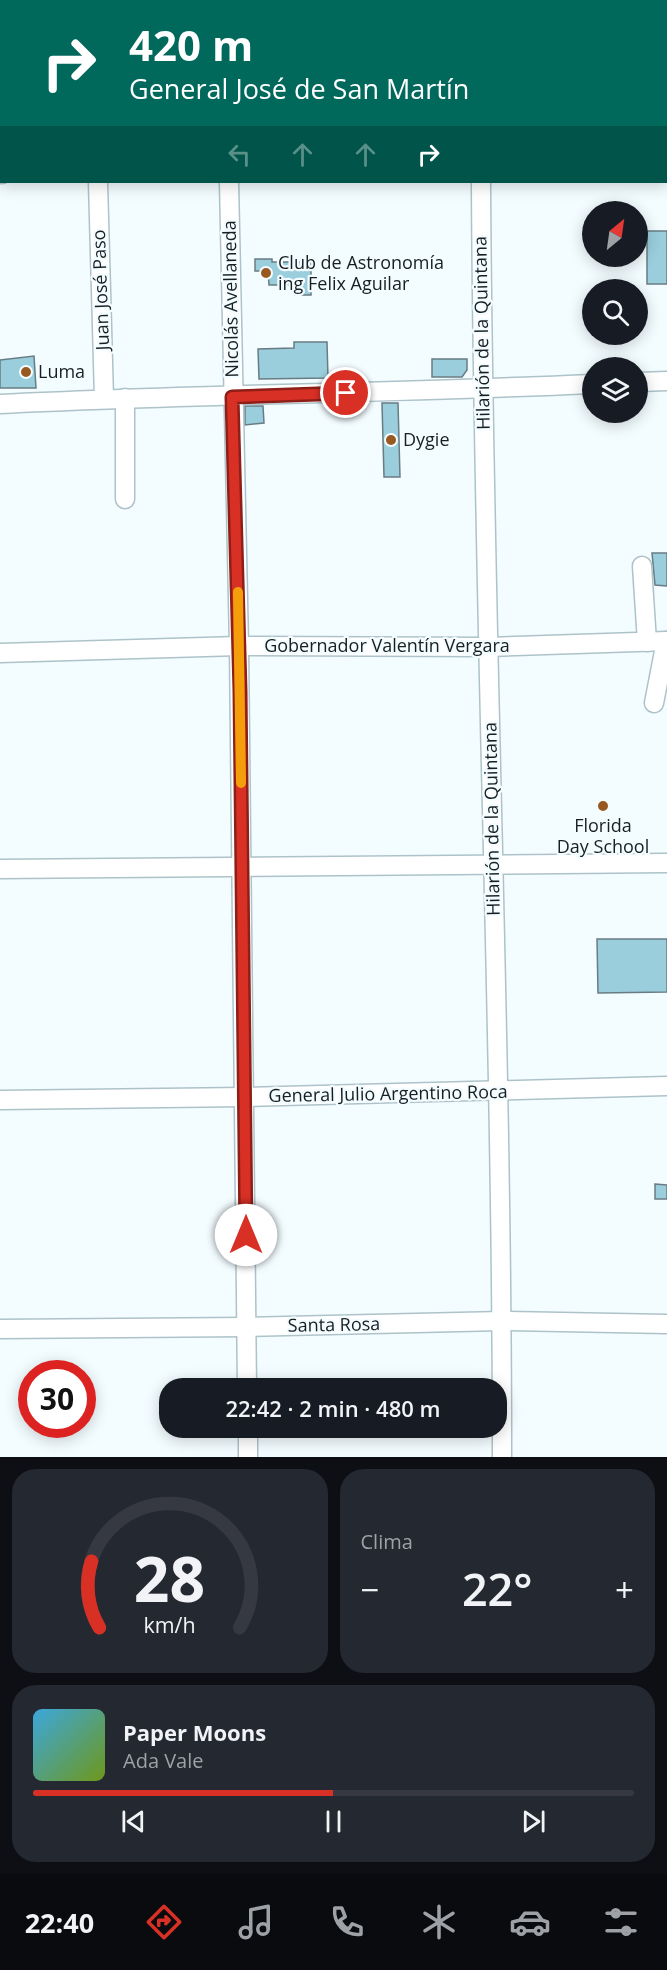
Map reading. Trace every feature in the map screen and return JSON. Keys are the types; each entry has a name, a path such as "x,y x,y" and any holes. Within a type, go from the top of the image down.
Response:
{"street":[{"name":"Juan José Paso","path":"98,183 104,399"},
{"name":"Nicolás Avellaneda","path":"229,183 239,646 247,1378"},
{"name":"Hilarión de la Quintana","path":"481,183 482,389 494,864 502,1321 502,1457"},
{"path":"648,382 667,381"},
{"path":"0,404 125,398 232,397 582,384"},
{"path":"125,398 125,499"},
{"path":"642,566 647,642"},
{"path":"654,703 667,641"},
{"name":"Gobernador Valentín Vergara","path":"0,652 239,646 488,647 667,641"},
{"path":"0,869 667,863"},
{"name":"General Julio Argentino Roca","path":"0,1100 244,1097 667,1086"},
{"name":"Santa Rosa","path":"0,1329 246,1327 502,1321 667,1324"},
{"path":"248,1438 248,1457"}],"building":[{"path":"648,231 667,231 667,284 648,284"},
{"path":"255,259 272,259 272,262 311,262 311,295 295,295 295,285 269,285 268,271 255,271"},
{"path":"294,342 327,342 328,378 259,379 258,349 294,348"},
{"path":"34,356 36,388 0,388 0,360"},
{"path":"432,359 467,359 467,370 462,377 432,377"},
{"name":"Dygie","path":"382,403 398,403 400,477 384,477"},
{"path":"245,406 263,406 264,423 245,425"},
{"path":"652,553 667,553 667,586 655,585"},
{"path":"597,939 667,939 667,992 598,993"},
{"path":"655,1184 667,1185 667,1199 655,1199"}],"slow traffic":[{"path":"238,592 241,783"}],"place":[{"name":"Club de Astronomía ing Felix Aguilar","path":"266,273"},
{"name":"Luma","path":"26,372"},
{"name":"Dygie","path":"391,440"},
{"name":"Florida Day School","path":"603,806"}],"route":[{"path":"246,1235 240,691 232,397 346,393"}]}
